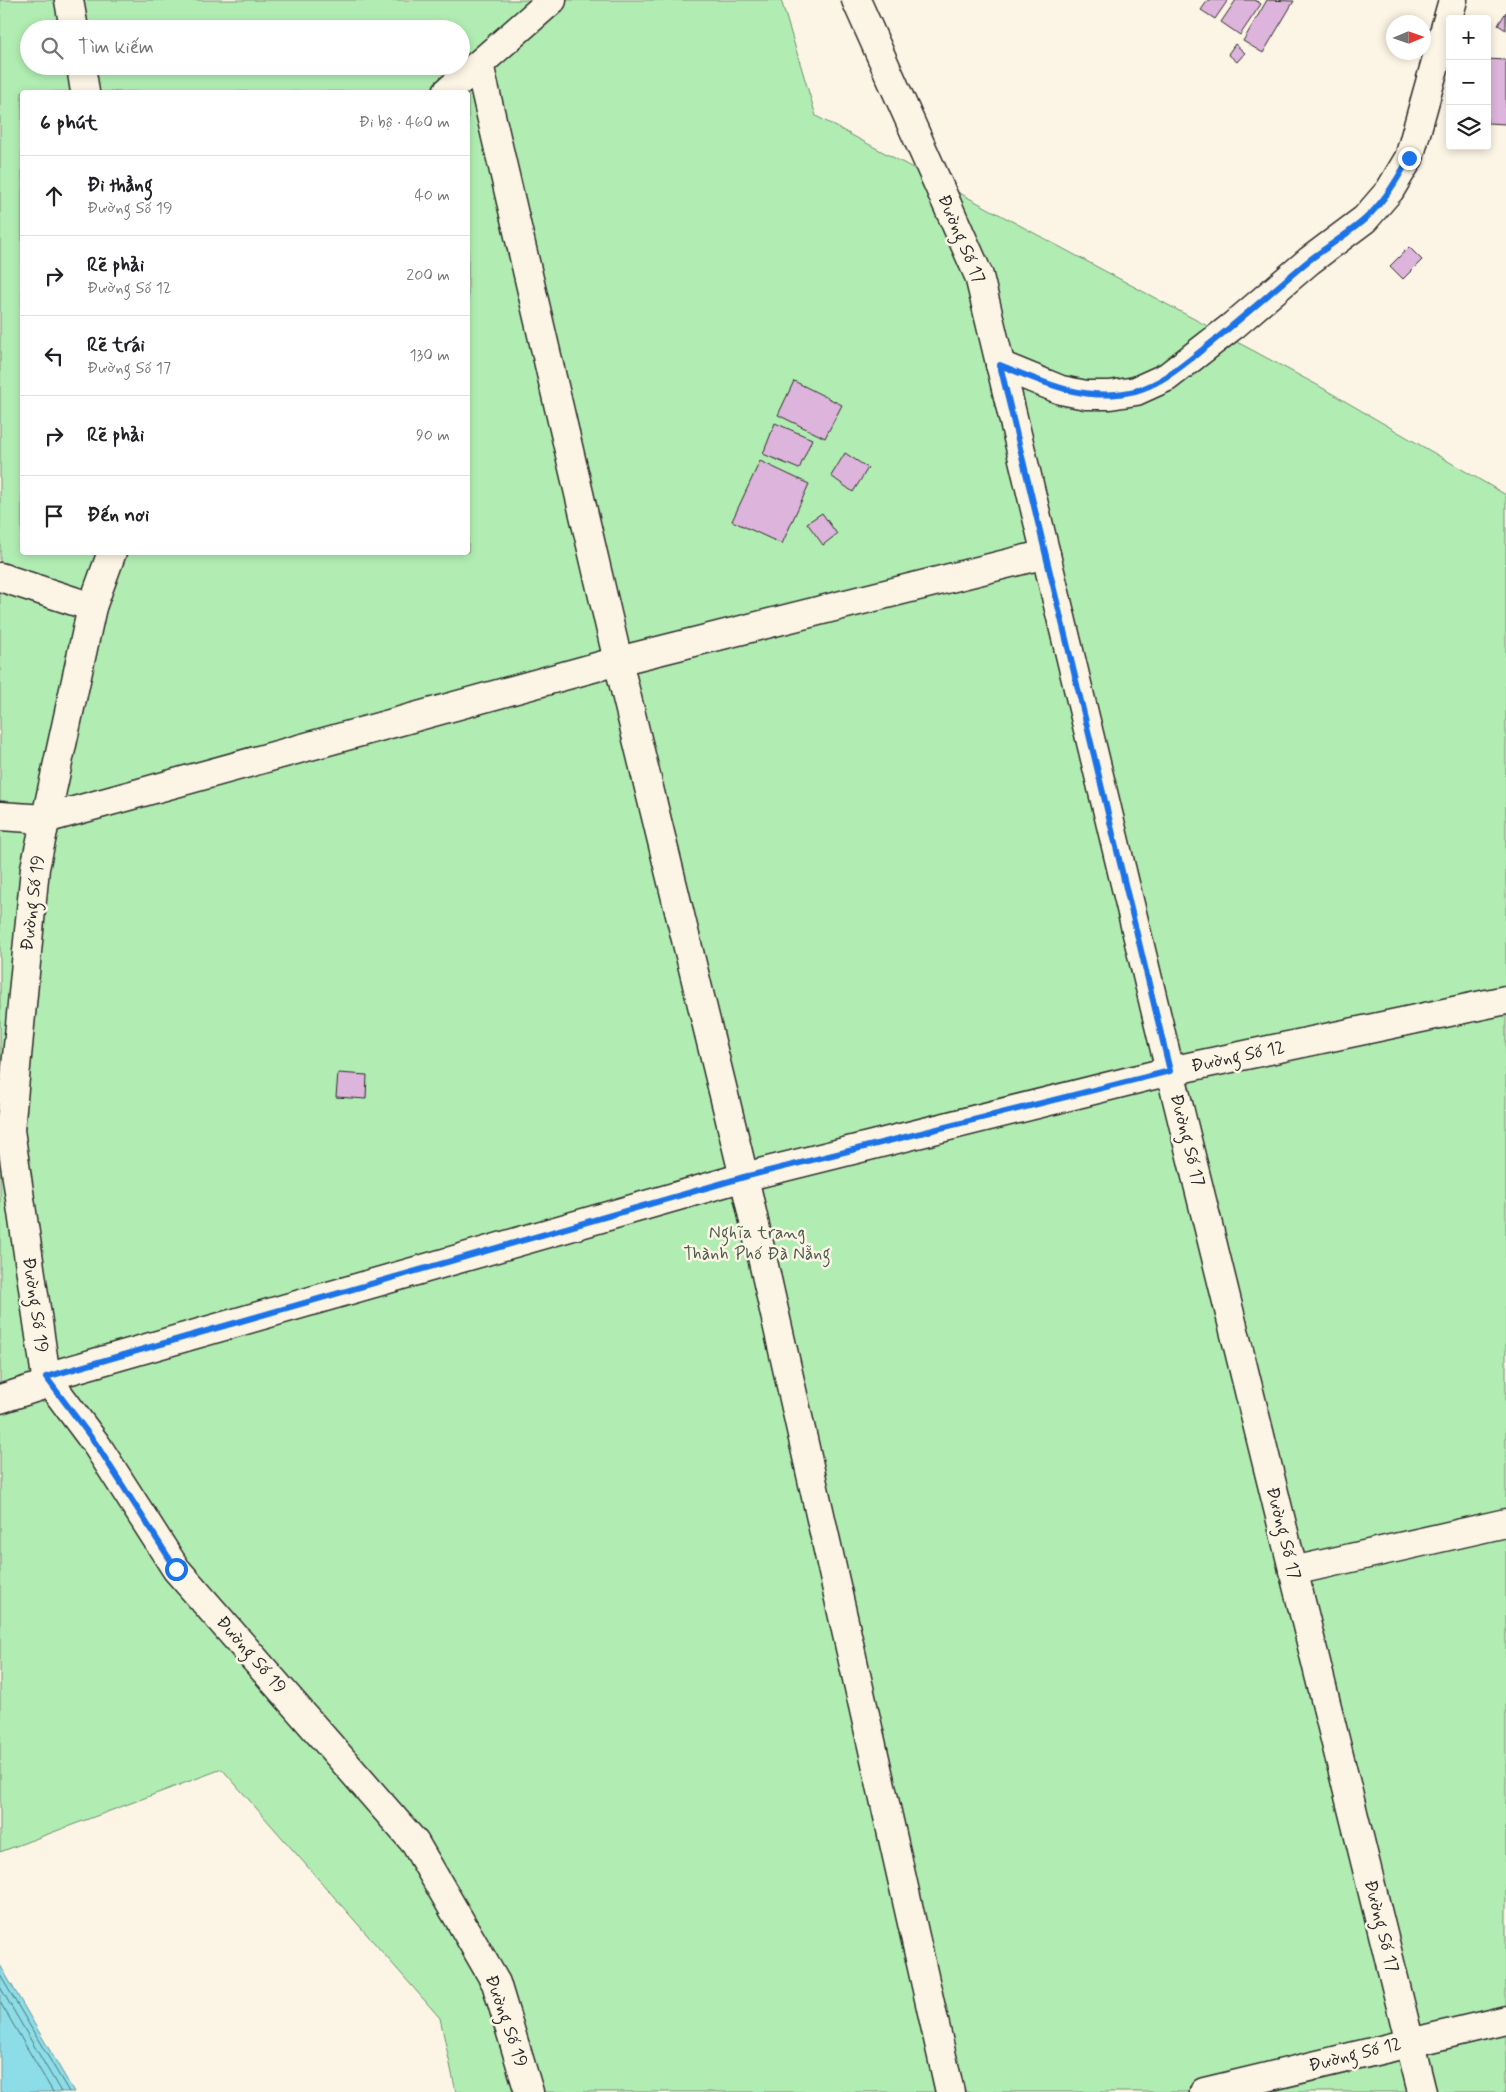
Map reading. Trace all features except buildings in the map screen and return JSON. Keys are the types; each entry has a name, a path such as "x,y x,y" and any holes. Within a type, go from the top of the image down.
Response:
{"street":[{"path":"69,0 72,20"},
{"path":"470,72 552,0"},
{"name":"Đường Số 17","path":"856,0 979,276 1170,1071 1422,2092"},
{"path":"1000,365 1061,390 1086,395 1110,395 1136,391 1167,377 1234,325 1309,261 1365,219 1390,190 1409,158 1453,0"},
{"path":"479,64 618,661 744,1177 950,2092"},
{"path":"82,75 85,90"},
{"path":"448,90 466,75"},
{"path":"0,816 45,819 618,661 1046,554"},
{"name":"Đường Số 19","path":"111,555 92,606 35,868 10,1130 48,1380 96,1444 176,1569 415,1844 496,1982 529,2092"},
{"path":"0,577 92,606"},
{"name":"Đường Số 12","path":"0,1399 48,1380 744,1177 1170,1071 1506,1000"},
{"path":"1292,1571 1506,1523"},
{"name":"Đường Số 12","path":"1204,2092 1506,2020"}],"green space":[{"name":"Nghĩa trang Thành Phố Đà Nẵng","path":"0,0 781,0 816,116 1319,386 1506,495 1506,2092 456,2092 440,2018 222,1769 0,1852"}],"water":[{"path":"0,1965 74,2092 0,2092"}],"route":[{"path":"176,1569 96,1444 46,1377 744,1177 1170,1071 1000,365 1061,390 1086,395 1110,395 1136,391 1167,377 1234,325 1309,261 1365,219 1390,190 1409,158"}]}
